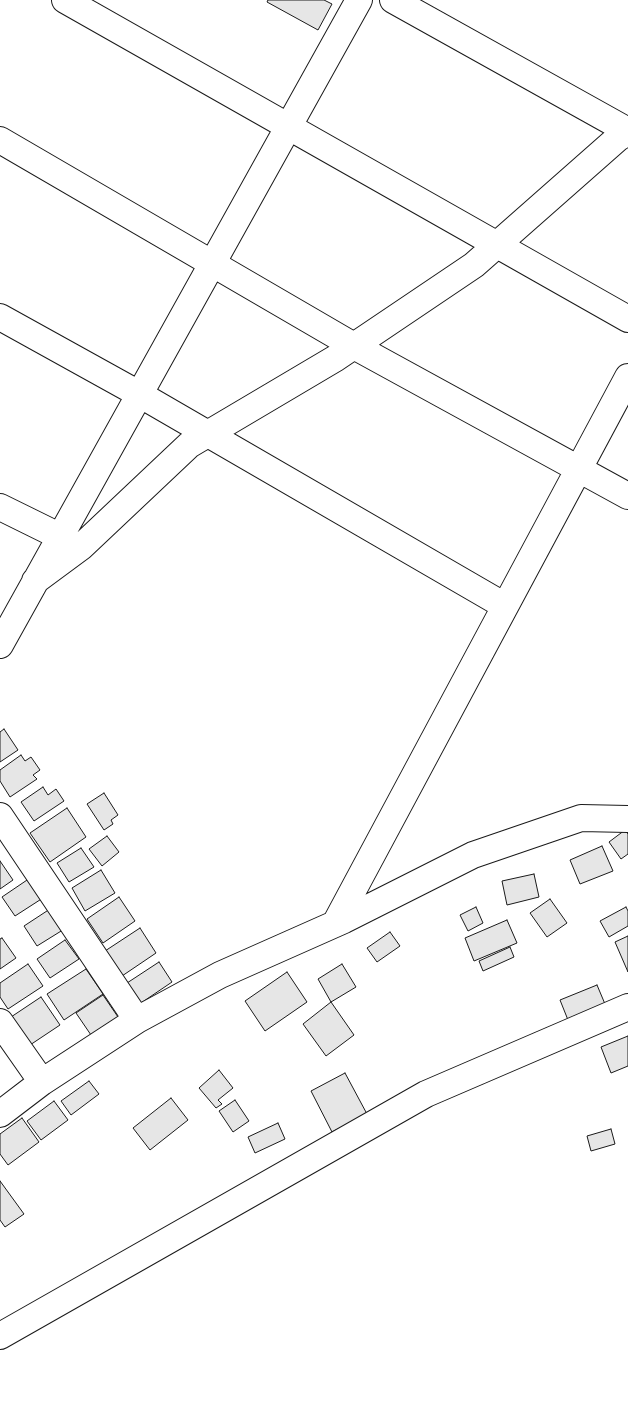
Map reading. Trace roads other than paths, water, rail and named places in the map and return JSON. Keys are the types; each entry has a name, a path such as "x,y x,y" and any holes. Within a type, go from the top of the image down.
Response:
{"street":[{"path":"65,0 628,319"},
{"path":"0,645 359,0"},
{"path":"35,581 81,547 189,445 354,346 474,265 618,138 628,132 392,0"},
{"path":"0,140 354,346 628,496"},
{"path":"0,317 140,394 506,606"},
{"path":"335,924 628,377"},
{"path":"0,507 60,536"},
{"path":"0,816 137,1020"},
{"path":"0,1114 42,1082 137,1020 220,975 335,924 473,855 581,818 628,819"},
{"path":"0,1336 426,1094 628,1007"},
{"path":"0,1022 42,1082"}]}
